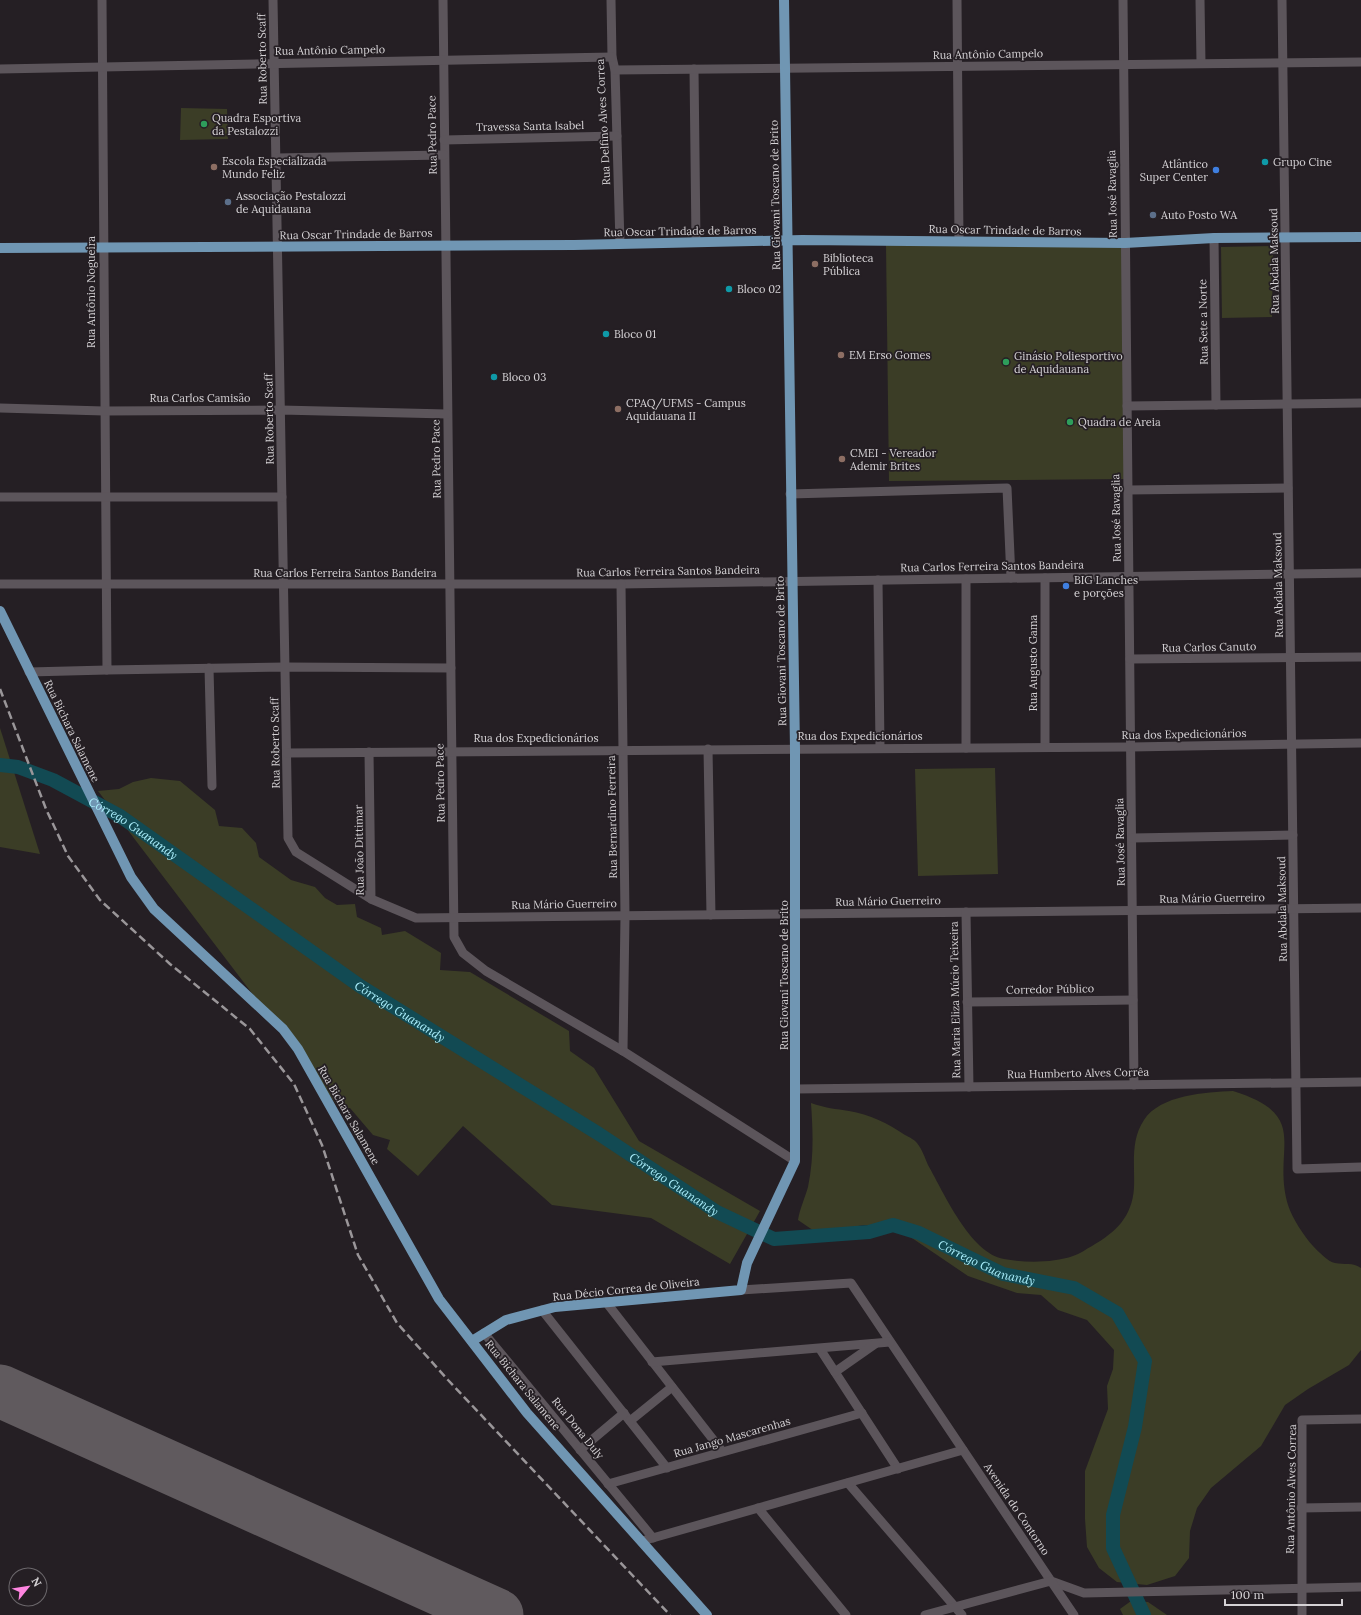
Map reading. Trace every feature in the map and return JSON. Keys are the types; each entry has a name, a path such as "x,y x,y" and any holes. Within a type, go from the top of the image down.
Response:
{"main road":[{"name":"Rua Giovani Toscano de Brito","path":"741,1290 749,1259 795,1161 795,749 790,494 784,0"},
{"name":"Rua Oscar Trindade de Barros","path":"0,248 278,248 788,241 1125,243 1214,238 1361,237"},
{"name":"Rua Bichara Salamene","path":"0,612 131,877 154,910 283,1028 298,1049 439,1298 527,1413 707,1615"},
{"name":"Rua Décio Correa de Oliveira","path":"472,1341 506,1320 555,1307 741,1290"}],"street":[{"name":"Rua Antônio Nogueira","path":"102,0 102,248 107,670"},
{"name":"Rua Roberto Scaff","path":"273,0 288,838 296,852 371,899"},
{"name":"Rua Pedro Pace","path":"443,0 454,937 463,953 486,971 623,1050 795,1161"},
{"name":"Rua Delfino Alves Correa","path":"611,0 612,57 615,70 620,244"},
{"path":"957,0 959,241"},
{"name":"Rua José Ravaglia","path":"1123,0 1134,1085"},
{"path":"1200,0 1201,64"},
{"name":"Rua Abdala Maksoud","path":"1282,0 1297,1169 1361,1167"},
{"name":"Rua Antônio Campelo","path":"0,68 612,57"},
{"name":"Rua Antônio Campelo","path":"615,70 1361,62"},
{"path":"694,69 696,242"},
{"name":"Travessa Santa Isabel","path":"444,140 616,136"},
{"path":"276,158 444,155"},
{"name":"Rua Sete a Norte","path":"1214,238 1216,405"},
{"path":"1127,406 1361,403"},
{"name":"Rua Carlos Camisão","path":"0,408 104,411 281,410 447,414"},
{"path":"790,494 1008,488 1011,578"},
{"path":"1128,490 1288,488"},
{"path":"0,497 104,498 282,496"},
{"name":"Rua Carlos Ferreira Santos Bandeira","path":"0,584 621,584 1361,573"},
{"name":"Rua Augusto Gama","path":"1045,578 1046,747"},
{"path":"966,579 966,748"},
{"path":"878,580 880,748"},
{"name":"Rua Bernardino Ferreira","path":"621,584 625,916 623,1050"},
{"name":"Rua Carlos Canuto","path":"1130,660 1361,658"},
{"path":"30,672 285,667 450,668"},
{"path":"209,668 212,786"},
{"name":"Rua dos Expedicionários","path":"287,753 1131,747 1361,743"},
{"path":"708,749 711,915"},
{"name":"Rua João Dittimar","path":"370,752 371,899 416,918"},
{"path":"1132,838 1293,835"},
{"name":"Rua Mário Guerreiro","path":"416,918 1361,908"},
{"name":"Rua Maria Eliza Múcio Teixeira","path":"966,912 969,1087"},
{"name":"Corredor Público","path":"967,1002 1134,1000"},
{"name":"Rua Humberto Alves Corrêa","path":"796,1089 1361,1082"},
{"name":"Avenida do Contorno","path":"741,1290 850,1283 1074,1615"},
{"path":"606,1302 722,1451"},
{"path":"542,1310 667,1468"},
{"name":"Rua Dona Duly","path":"484,1333 653,1538"},
{"path":"652,1362 890,1342"},
{"path":"835,1372 876,1343"},
{"path":"820,1349 898,1469"},
{"path":"580,1450 672,1387"},
{"name":"Rua Jango Mascarenhas","path":"608,1484 862,1413"},
{"name":"Rua Antônio Alves Correa","path":"1302,1615 1302,1420 1361,1419"},
{"path":"642,1541 963,1450"},
{"path":"848,1483 962,1615"},
{"path":"1301,1508 1361,1507"},
{"path":"758,1508 846,1615"},
{"path":"925,1615 1051,1581 1084,1593 1361,1588"}],"green space":[{"name":"Quadra Esportiva da Pestalozzi","path":"181,108 227,109 228,139 180,140"},
{"name":"Ginásio Poliesportivo de Aquidauana","path":"1125,243 1124,479 889,481 886,245"},
{"path":"1273,246 1272,317 1222,318 1221,247"},
{"path":"0,728 40,854 0,847"},
{"path":"995,768 998,874 918,876 915,769"},
{"path":"151,778 180,781 215,810 219,826 242,828 256,843 259,857 291,880 315,887 325,898 337,905 355,904 357,917 381,928 382,935 405,931 441,953 440,970 470,972 569,1031 570,1051 594,1068 639,1141 760,1211 730,1264 651,1218 552,1205 463,1126 418,1176 387,1149 390,1140 373,1135 350,1108 340,1109 98,791 119,789 133,782"},
{"path":"1233,1091 1258,1101 1273,1111 1281,1123 1284,1136 1284,1185 1288,1205 1295,1221 1306,1237 1329,1261 1335,1263 1352,1264 1361,1268 1361,1350 1349,1365 1308,1389 1285,1405 1261,1446 1211,1488 1197,1508 1190,1531 1189,1558 1175,1576 1147,1585 1117,1582 1099,1568 1087,1547 1085,1519 1085,1471 1108,1409 1107,1386 1113,1369 1114,1350 1087,1320 1058,1310 1041,1295 1017,1293 968,1276 909,1236 887,1227 864,1225 817,1233 798,1220 808,1187 811,1166 813,1135 811,1103 856,1112 871,1117 886,1123 916,1142 959,1220 980,1246 992,1254 1004,1259 1039,1262 1057,1260 1078,1254 1101,1241 1121,1223 1133,1198 1134,1153 1137,1136 1144,1120 1151,1112 1161,1105 1184,1096 1210,1092"},
{"path":"1131,1601 1148,1602 1167,1615 1123,1615 1120,1609"}],"waterway":[{"name":"Córrego Guanandy","path":"0,765 18,767 53,780 120,816 360,986 599,1134 717,1212 774,1239 869,1232 893,1225 919,1233 1003,1274 1074,1288 1117,1313 1145,1361 1135,1427 1113,1515 1113,1548 1144,1615"}],"runway":[{"path":"0,1391 497,1615"}],"railway":[{"path":"0,689 46,809 68,856 100,900 170,964 250,1029 294,1084 322,1145 358,1255 397,1323 448,1380 670,1615"}],"place":[{"name":"Quadra Esportiva da Pestalozzi","path":"204,124"},
{"name":"Grupo Cine","path":"1265,162"},
{"name":"Escola Especializada Mundo Feliz","path":"214,167"},
{"name":"Atlântico Super Center","path":"1216,170"},
{"name":"Associação Pestalozzi de Aquidauana","path":"228,202"},
{"name":"Auto Posto WA","path":"1153,215"},
{"name":"Biblioteca Pública","path":"815,264"},
{"name":"Bloco 02","path":"729,289"},
{"name":"Bloco 01","path":"606,334"},
{"name":"EM Erso Gomes","path":"841,355"},
{"name":"Ginásio Poliesportivo de Aquidauana","path":"1006,362"},
{"name":"Bloco 03","path":"494,377"},
{"name":"CPAQ/UFMS - Campus Aquidauana II","path":"618,409"},
{"name":"Quadra de Areia","path":"1070,422"},
{"name":"CMEI - Vereador Ademir Brites","path":"842,459"},
{"name":"BIG Lanches e porções","path":"1066,586"}]}
